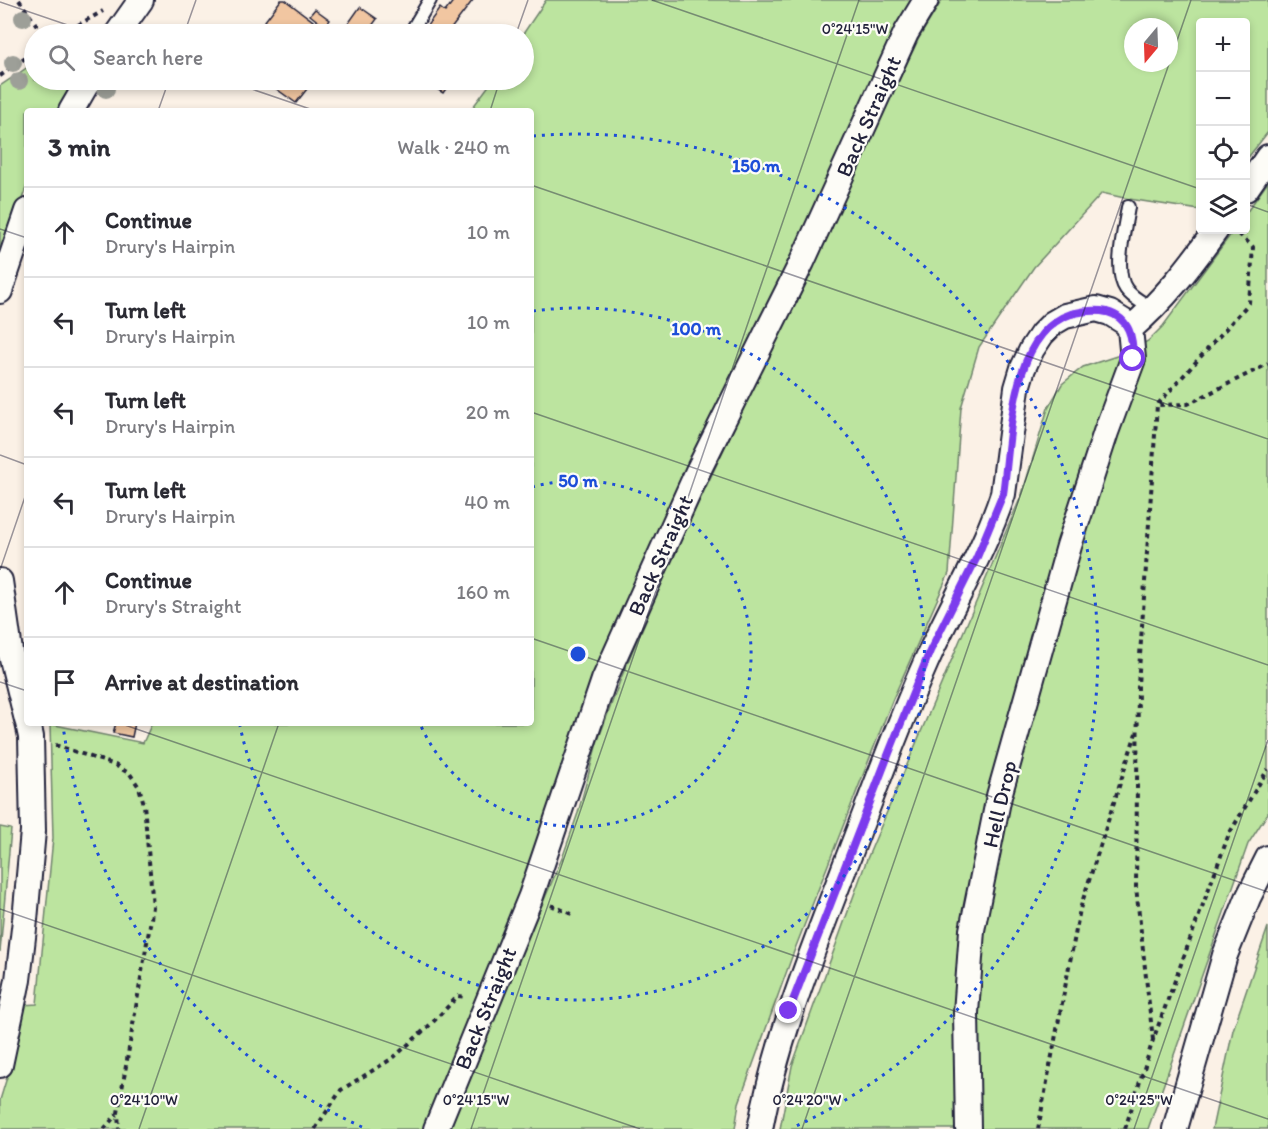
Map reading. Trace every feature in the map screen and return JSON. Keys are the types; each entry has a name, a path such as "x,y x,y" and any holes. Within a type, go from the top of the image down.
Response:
{"street":[{"path":"124,24 141,0"},
{"name":"Back Straight","path":"436,1129 531,896 604,680 698,471 802,262 906,33 926,0"},
{"path":"73,108 83,90"},
{"path":"1250,182 1268,157"},
{"path":"0,291 24,220"},
{"path":"760,1129 794,1001 922,672 977,557 1003,494 1017,388 1023,368 1042,334 1053,322 1065,316 1096,309 1110,313 1126,323 1130,329 1152,309 1186,271 1213,234"},
{"name":"Hell Drop","path":"968,1129 966,1013 972,930 999,796 1069,546 1133,359 1130,329"},
{"path":"0,581 5,644 24,710"},
{"path":"2,1053 18,980 33,831 29,727"},
{"path":"1175,1129 1225,955 1248,898 1268,858"}],"lane":[{"path":"416,24 430,0"},
{"path":"1128,207 1120,264 1122,280 1130,294 1152,309"}],"path":[{"path":"19,0 36,24"},
{"path":"80,24 108,8"},
{"path":"0,76 24,59"},
{"path":"1153,1040 1136,887 1138,685 1157,405 1249,303 1254,247 1238,234"},
{"path":"1157,405 1188,404 1268,363"},
{"path":"29,727 115,765 130,774 139,787 144,804 153,907 118,1113 119,1129"},
{"path":"1038,1129 1080,909 1137,730"},
{"path":"1125,1129 1153,1040 1229,834 1268,769"},
{"path":"315,1129 340,1090 393,1058 458,996 488,998"},
{"path":"104,1129 118,1113"}],"green space":[{"path":"546,0 917,0 899,30 505,936 425,1129 0,1129 0,1100 8,1074 22,1005 37,1004 53,838 50,726 143,743 151,726 534,726 534,108 472,108 486,90 534,90 534,24 530,24"},
{"path":"942,0 1268,0 1268,132 1250,155 1250,18 1196,18 1196,209 1102,193 1034,267 979,347 961,408 949,573 892,701 793,954 739,1103 735,1129 449,1129 477,1055 563,856 578,813 597,743 621,678 677,548 919,38"},
{"path":"24,70 24,90 73,90 61,108 24,108 24,193 0,260 0,86"},
{"path":"1268,182 1268,813 1248,844 1148,1129 780,1129 792,1066 867,859 1022,494 1048,408 1062,384 1083,367 1126,353 1148,341 1163,326 1231,234 1250,234 1250,207"},
{"path":"0,827 11,829 0,952"},
{"path":"1268,927 1268,1129 1212,1129 1233,1030"}],"building":[{"path":"281,0 285,0 313,21 311,24 263,24"},
{"path":"454,0 473,0 455,24 428,24 440,8 445,12"},
{"path":"360,7 377,19 373,24 348,24"},
{"path":"315,9 330,20 327,24 321,24 310,15"},
{"path":"278,90 306,90 296,103"},
{"path":"115,726 134,726 132,737 113,733"}],"route":[{"path":"789,1011 930,651 977,557 998,508 1003,494 1017,388 1032,349 1053,322 1081,311 1096,309 1110,313 1126,323 1130,329 1133,359"}]}
